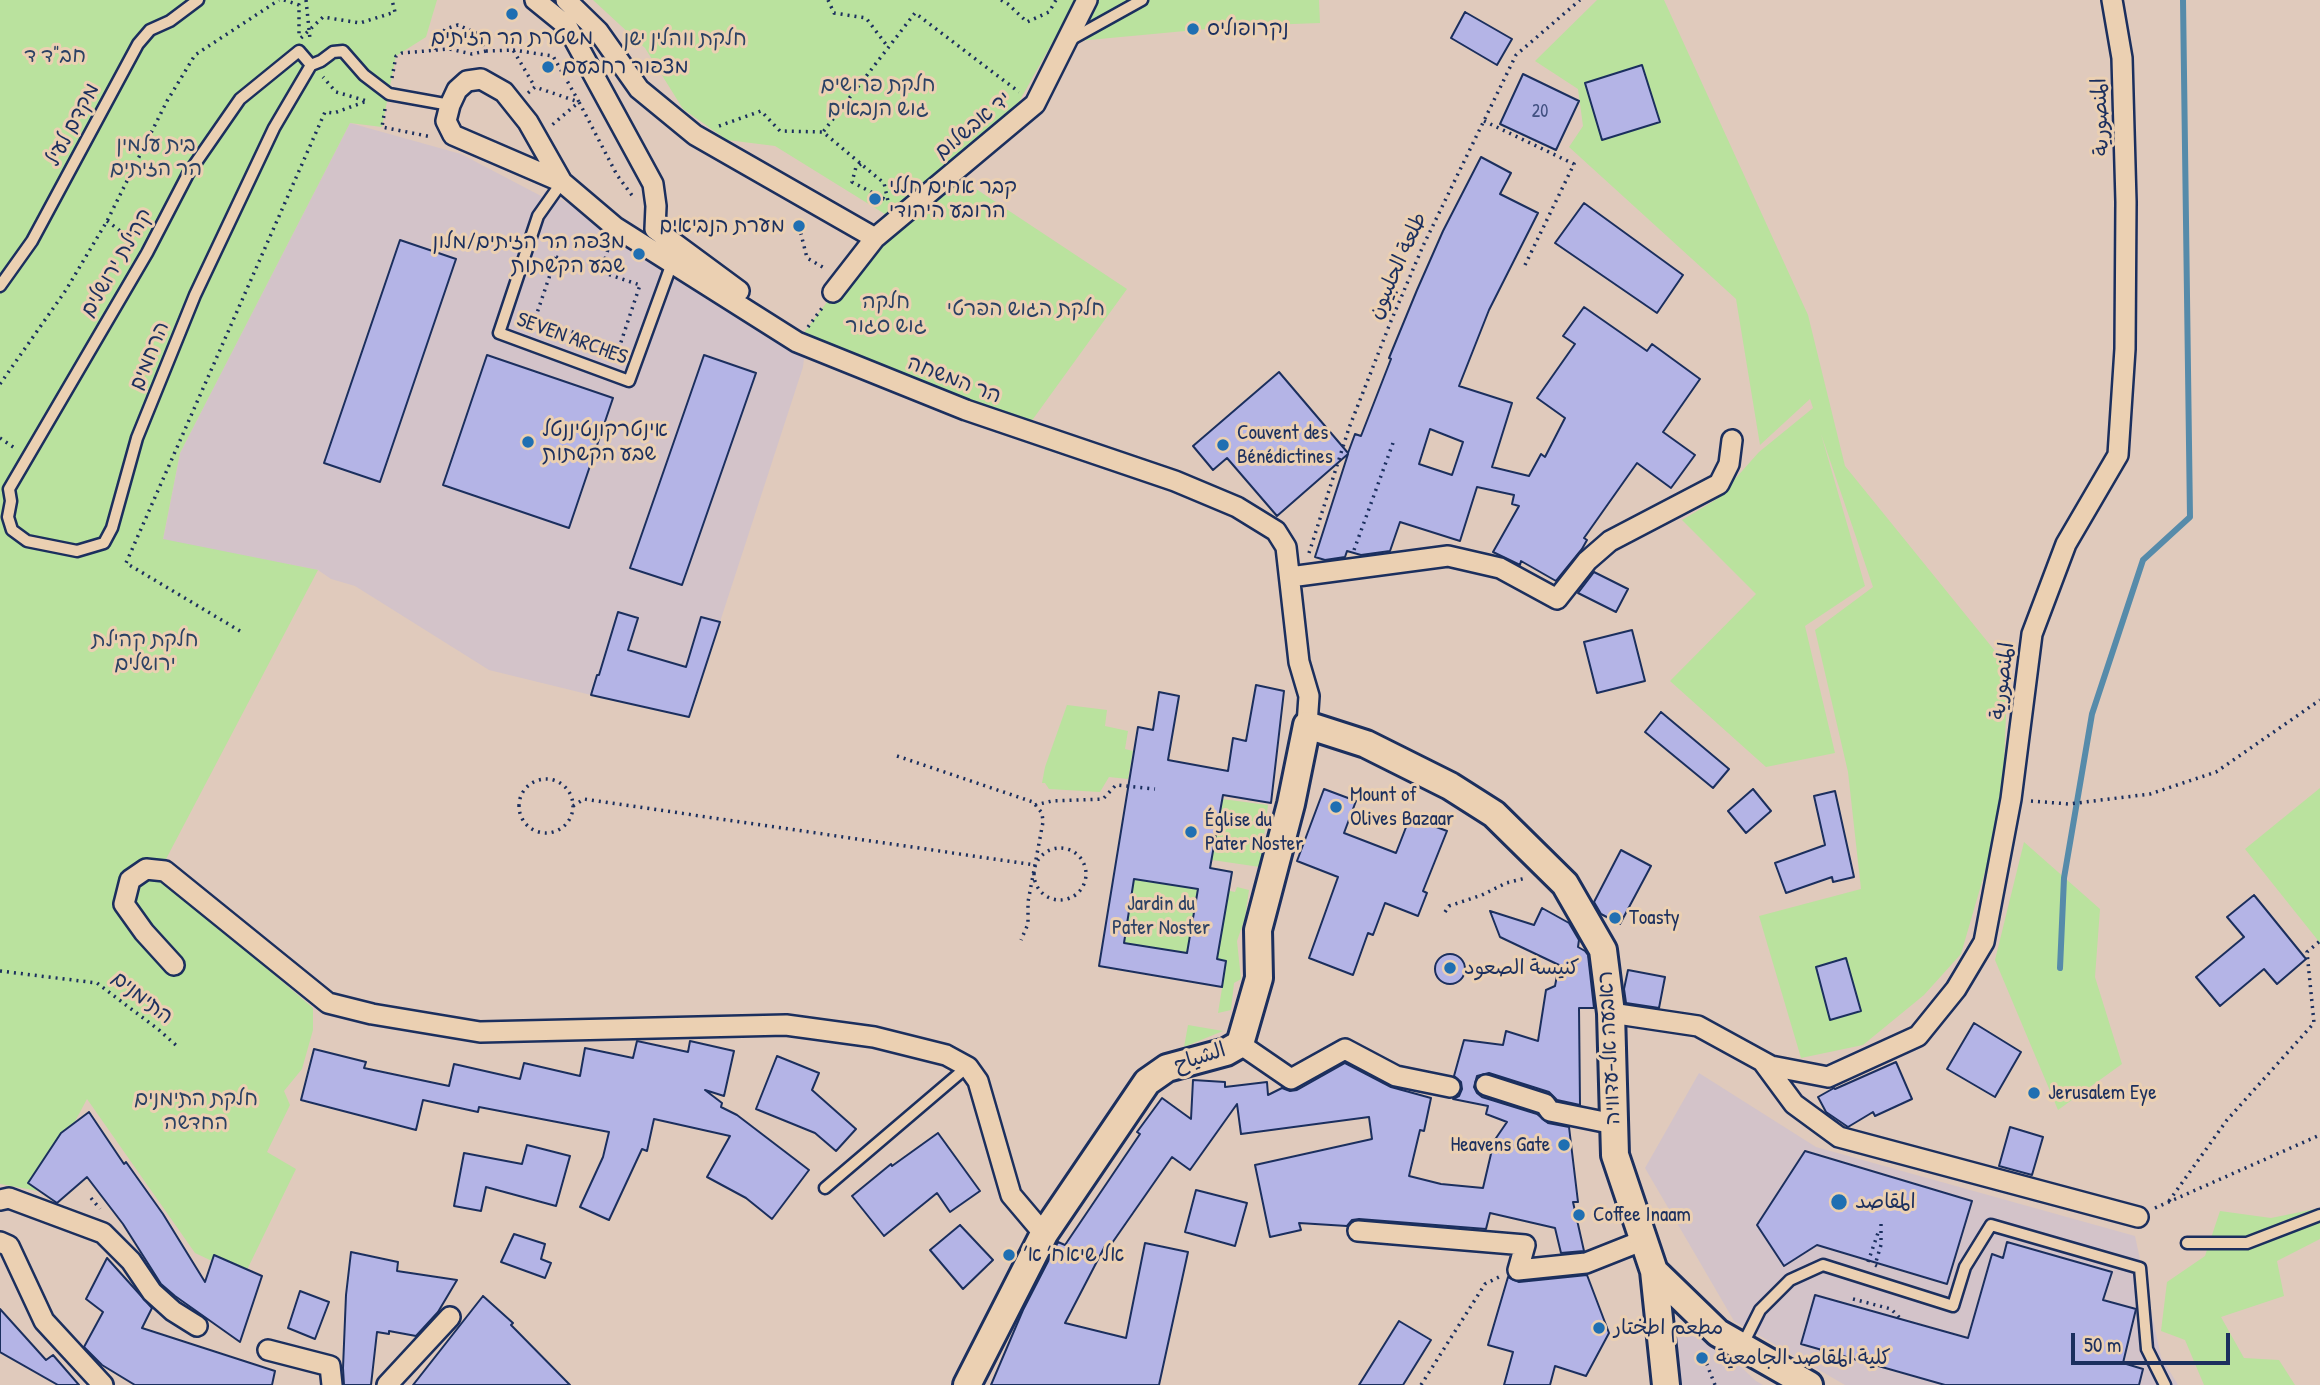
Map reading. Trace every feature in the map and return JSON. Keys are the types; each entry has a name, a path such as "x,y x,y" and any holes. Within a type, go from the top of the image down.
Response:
{"street":[{"path":"535,0 567,26 653,184 655,229 773,317 797,342"},
{"path":"566,0 598,31 639,89 695,135 875,238"},
{"name":"יד אבשלום","path":"838,285 875,238 1035,104 1087,0"},
{"name":"المنصورية","path":"1611,1013 1698,1026 1770,1066 1828,1077 1918,1036 1956,989 1984,942 2011,799 2032,634 2066,544 2118,455 2125,349 2126,202 2122,58 2112,0"},
{"name":"הר המשחה","path":"562,182 528,122 504,92 481,79 467,81 457,90 446,121 453,135 562,182 615,227 797,342 966,410 1175,481 1237,507 1276,531 1286,547 1295,577"},
{"path":"1307,725 1309,696 1299,662 1295,577 1448,556 1460,557 1500,568 1557,599 1587,561 1610,541 1720,484 1729,464 1731,440"},
{"name":"ראבעה אל-עדוויה","path":"1307,725 1366,744 1450,786 1494,814 1565,884 1604,950 1611,1013 1615,1155 1654,1271 1718,1333 1809,1385"},
{"name":"الشياح","path":"967,1385 1045,1234 1147,1082 1167,1068 1226,1052 1240,1044 1259,978 1258,930 1291,804 1307,725"},
{"path":"174,965 144,932 124,904 130,880 146,869 165,871 328,1003 372,1014 480,1032 786,1025 874,1037 946,1055 968,1066 978,1081 1011,1195 1045,1234"},
{"path":"1240,1044 1291,1079 1345,1049 1396,1076 1450,1087"},
{"path":"1763,1062 1794,1104 1839,1137 2138,1217"},
{"path":"1486,1085 1545,1104 1550,1111 1614,1124"},
{"path":"0,1200 9,1198 103,1233 131,1261 152,1292 173,1311 197,1326"},
{"path":"1358,1231 1525,1245 1514,1271 1586,1263 1644,1240"},
{"path":"0,1242 9,1247 44,1321 103,1385"},
{"path":"1654,1271 1666,1385"},
{"path":"387,1385 450,1317"},
{"path":"268,1350 330,1366 332,1385"}],"lane":[{"name":"מקדם לעיל","path":"0,286 32,241 138,44 150,30 170,21 198,0"},
{"path":"1067,42 1142,0"},
{"name":"קהילת ירושלים","path":"9,489 147,253 188,174 240,99 299,51 311,65"},
{"path":"311,65 333,52 343,51 364,75 388,94 450,105"},
{"name":"הרחמים","path":"9,489 11,502 8,517 12,530 27,541 77,551 104,543 112,527 137,438 195,295 274,128 311,65"},
{"name":"SEVEN ARCHES","path":"562,182 538,216 499,333 629,381 672,263"},
{"path":"825,1188 968,1066"},
{"path":"2187,1243 2248,1243 2320,1215"},
{"path":"1742,1347 1760,1310 1790,1280 1823,1265 1953,1306 1965,1267 1991,1225 2140,1268 2147,1349 2165,1385"}],"path":[{"path":"0,384 66,290 107,221 167,102 195,55 281,0 299,5 299,40 323,17 360,23 395,12 393,0"},
{"path":"240,631 126,563 325,112 334,113 368,101 336,92 311,65 306,0"},
{"path":"828,0 834,13 866,18 888,47"},
{"path":"1001,0 1027,22 1049,12 1056,0"},
{"name":"طلعة الحلبيون","path":"1295,577 1335,478 1349,428 1391,321 1423,246 1484,121 1517,55 1580,0"},
{"path":"823,132 915,13 1035,104"},
{"path":"434,51 445,29 458,25 477,33 486,51 513,50 553,56 617,175 655,229"},
{"path":"513,50 536,87 579,102"},
{"path":"525,96 536,87"},
{"path":"548,128 579,102"},
{"path":"695,135 761,111 780,131 823,132 884,183 888,201 852,182 856,167 861,164"},
{"path":"1484,121 1574,164 1525,265"},
{"path":"107,221 147,253"},
{"path":"797,342 838,285 807,258 799,226"},
{"path":"601,272 615,227"},
{"path":"556,257 601,272 640,285 619,348 535,319 556,257"},
{"path":"1346,571 1392,443"},
{"path":"2011,799 2068,804 2150,794 2216,772 2320,700"},
{"path":"897,756 1013,795 1035,805 1042,813 1043,822 1028,902 1028,924 1021,940"},
{"path":"573,806 566,787 558,781 541,779 525,788 519,800 519,810 527,826 539,832 559,830 571,816 573,806 584,799 1035,865"},
{"path":"1035,805 1052,801 1103,799 1116,785 1155,789"},
{"path":"1062,848 1071,850 1083,862 1086,881 1076,895 1055,900 1047,896 1036,883 1035,865 1048,851 1062,848"},
{"path":"1445,912 1449,906 1482,895 1506,883"},
{"path":"2169,1201 2227,1120 2314,1023 2307,952 2320,941"},
{"name":"התימנים","path":"0,971 97,982 177,1047"},
{"path":"2138,1217 2320,1135"},
{"path":"1863,1278 1880,1227"},
{"path":"1421,1385 1485,1284 1514,1271"},
{"path":"1853,1299 1891,1310 1900,1319"},
{"path":"1704,1357 1715,1385"}],"shaded area":[{"path":"350,123 461,154 543,197 545,191 601,221 805,351 803,367 689,717 489,670 355,586 331,579 318,570 163,540 180,453"},
{"name":"المقاصد","path":"1699,1073 1816,1147 2135,1236 2161,1357 2178,1385 1845,1385 1734,1321 1645,1168"},
{"name":"كلية المقاصد الجامعية","path":"1706,1334 1763,1385 1671,1385 1674,1335"}],"green space":[{"name":"בית עלמין הר הזיתים","path":"0,0 437,0 426,37 396,56 382,127 350,123 180,453 163,539 318,570 165,861 164,880 313,1008 313,1030 302,1069 284,1091 290,1105 267,1152 296,1169 244,1276 195,1253 87,1099 38,1191 0,1184"},
{"name":"חלקת פרושים גוש הנבאים","path":"593,0 1076,0 1019,102 888,216 775,146 727,140 683,109 645,48"},
{"path":"1093,0 1319,0 1320,23 1239,26 1078,41"},
{"path":"1597,0 1664,0 1808,315 1845,466 2008,667 2002,813 1961,954 1924,995 1863,1045 1801,1058 1759,916 1861,889 1848,772 1815,630 1873,587 1821,434 1865,586 1805,626 1835,753 1766,767 1670,681 1756,594 1682,520 1717,499 1759,452 1813,408 1810,399 1760,445 1736,299 1569,147 1583,126 1578,89 1535,61"},
{"path":"958,177 1127,289 1028,426 797,342 875,238"},
{"path":"1067,705 1107,710 1105,726 1128,731 1125,749 1133,751 1128,779 1109,777 1100,792 1049,789 1042,783"},
{"path":"2320,788 2320,943 2245,849"},
{"path":"1222,799 1268,805 1260,867 1212,860"},
{"path":"2024,842 2100,909 2095,977 2122,1064 2058,1110 1995,960"},
{"name":"Jardin du Pater Noster","path":"1134,879 1198,889 1187,953 1124,943"},
{"path":"1237,887 1249,890 1245,918 1237,941 1241,979 1234,983 1231,1010 1218,1013 1223,982 1206,962 1216,888 1235,892"},
{"path":"1188,1025 1223,1031 1184,1047"},
{"path":"2320,1208 2320,1239 2277,1261 2284,1296 2221,1317 2244,1358 2279,1360 2295,1385 2204,1385 2185,1340 2161,1331 2167,1282 2205,1256 2220,1211 2271,1218"}],"building":[{"path":"1465,12 1512,39 1497,65 1451,38"},
{"path":"1642,65 1660,122 1602,140 1585,83"},
{"path":"1523,74 1579,101 1556,150 1500,124"},
{"path":"1481,157 1511,173 1500,194 1538,213 1489,310 1459,386 1512,403 1492,467 1529,476 1541,454 1545,457 1565,418 1537,398 1575,344 1563,336 1584,307 1647,351 1652,344 1700,379 1663,432 1695,455 1671,488 1637,463 1584,538 1587,540 1582,549 1556,581 1521,561 1520,565 1493,552 1519,506 1512,504 1514,495 1477,487 1460,541 1400,522 1390,551 1361,555 1347,551 1345,557 1325,560 1315,557 1348,454 1277,516 1227,458 1213,470 1193,446 1279,372 1348,453 1355,434 1361,436 1391,359 1389,358 1443,231","holes":["1430,429 1463,442 1452,475 1419,464"]},
{"path":"1584,203 1683,275 1657,313 1555,243"},
{"path":"400,240 456,259 380,482 324,463"},
{"name":"אינטרקונטיננטל שבע הקשתות","path":"487,355 613,398 569,528 443,485"},
{"name":"אינטרקונטיננטל שבע הקשתות","path":"704,355 756,373 682,585 630,568"},
{"path":"1594,572 1628,589 1616,612 1578,593"},
{"path":"618,612 638,618 628,650 686,667 701,617 720,622 689,717 591,695"},
{"path":"1632,630 1645,681 1597,693 1584,642"},
{"path":"1256,685 1284,691 1271,803 1223,795 1210,868 1232,872 1217,959 1226,961 1222,987 1099,966 1138,727 1153,730 1159,692 1179,696 1168,760 1228,771 1233,738 1246,741","holes":["1134,879 1198,889 1187,953 1124,943"]},
{"path":"1661,712 1729,769 1713,788 1645,732"},
{"path":"1324,789 1356,801 1344,833 1396,853 1410,817 1447,831 1423,891 1427,893 1418,916 1385,903 1373,935 1368,933 1353,975 1309,958 1338,877 1297,861"},
{"path":"1753,789 1771,811 1746,833 1728,811"},
{"path":"1835,791 1854,877 1833,882 1832,877 1786,893 1775,863 1825,845 1814,796"},
{"path":"1621,850 1651,866 1620,924 1601,914 1594,902"},
{"path":"2254,895 2306,959 2277,984 2264,969 2220,1006 2196,977 2244,937 2227,917"},
{"path":"1542,908 1569,923 1579,940 1578,947 1588,955 1594,1008 1579,1008 1580,1105 1557,1100 1549,1092 1489,1073 1477,1076 1474,1087 1482,1097 1537,1114 1548,1123 1569,1127 1578,1202 1573,1202 1584,1251 1561,1253 1555,1228 1490,1213 1486,1229 1359,1219 1352,1220 1347,1226 1299,1223 1301,1230 1270,1237 1255,1165 1372,1139 1369,1117 1241,1134 1237,1104 1190,1170 1172,1157 1110,1246 1105,1246 1065,1323 1126,1338 1145,1243 1188,1252 1159,1385 991,1385 1023,1310 1058,1242 1065,1245 1140,1134 1137,1132 1162,1098 1191,1119 1193,1080 1225,1082 1225,1087 1267,1082 1268,1095 1282,1088 1297,1090 1345,1063 1391,1087 1431,1098 1424,1131 1420,1130 1409,1176 1441,1184 1483,1188 1494,1141 1507,1122 1486,1114 1488,1106 1453,1099 1459,1096 1462,1089 1461,1082 1454,1076 1464,1040 1503,1045 1506,1031 1538,1041 1546,990 1555,986 1559,965 1500,937 1490,911 1534,925"},
{"name":"كنيسة الصعود","path":"1450,954 1461,958 1465,969 1461,980 1450,984 1439,980 1435,969 1439,958"},
{"path":"1846,958 1861,1011 1830,1020 1816,967"},
{"path":"1628,970 1665,977 1659,1008 1626,1003 1624,989"},
{"path":"1974,1023 2021,1052 1995,1097 1947,1069"},
{"path":"637,1041 688,1052 690,1041 734,1051 724,1096 705,1090 722,1103 721,1107 737,1115 809,1170 772,1219 746,1198 707,1177 730,1136 654,1119 647,1151 642,1149 609,1220 580,1207 603,1157 609,1132 479,1107 478,1112 423,1100 416,1130 301,1100 314,1049 366,1062 364,1068 449,1086 454,1064 520,1079 524,1063 580,1076 585,1048 633,1058"},
{"path":"777,1056 819,1073 812,1090 856,1129 836,1151 815,1133 756,1109"},
{"path":"1896,1062 1912,1099 1875,1116 1873,1112 1848,1127 1826,1112 1818,1097"},
{"path":"89,1112 124,1164 126,1162 163,1214 205,1282 214,1255 262,1276 240,1342 161,1284 123,1224 87,1177 57,1203 28,1183 61,1133"},
{"path":"2010,1127 2043,1137 2032,1175 1999,1166"},
{"path":"938,1133 980,1191 950,1212 937,1193 884,1236 852,1196 891,1164 892,1166"},
{"path":"527,1145 570,1156 556,1206 486,1187 481,1211 454,1206 464,1153 522,1164"},
{"path":"1805,1151 1972,1201 1947,1284 1817,1245 1784,1266 1757,1225"},
{"path":"1196,1190 1247,1203 1235,1246 1185,1232"},
{"path":"960,1225 993,1260 963,1289 930,1250"},
{"path":"514,1234 545,1244 541,1259 551,1263 545,1278 501,1262"},
{"path":"2007,1242 2112,1272 2103,1300 2136,1309 2123,1363 2143,1369 2139,1385 1945,1385 1801,1344 1815,1295 1968,1338 1992,1254 2003,1258"},
{"path":"351,1252 398,1262 397,1271 457,1280 438,1312 416,1336 389,1331 389,1334 377,1332 371,1385 344,1385 346,1295"},
{"path":"107,1258 152,1308 142,1328 275,1371 272,1385 135,1385 102,1365 84,1347 103,1312 86,1299"},
{"path":"1587,1275 1609,1333 1586,1376 1555,1366 1550,1385 1504,1385 1513,1352 1488,1345 1508,1277 1519,1282"},
{"path":"300,1291 329,1302 315,1339 288,1328"},
{"path":"483,1296 513,1323 511,1325 570,1385 413,1385"},
{"path":"0,1309 46,1360 53,1355 79,1385 58,1385 0,1352"},
{"path":"1399,1321 1431,1340 1403,1385 1359,1385"}],"waterway":[{"path":"2060,968 2064,878 2092,714 2143,560 2190,517 2183,0"}],"place":[{"name":"משטרת הר הזיתים","path":"512,14"},
{"name":"נקרופוליס","path":"1193,29"},
{"name":"מצפור רחבעם","path":"548,67"},
{"name":"קבר אחים חללי הרובע היהודי","path":"875,199"},
{"name":"מערת הנביאים","path":"799,226"},
{"name":"מצפה הר הזיתים/מלון שבע הקשתות","path":"639,254"},
{"name":"אינטרקונטיננטל שבע הקשתות","path":"528,442"},
{"name":"Couvent des Bénédictines","path":"1223,445"},
{"name":"Mount of Olives Bazaar","path":"1336,807"},
{"name":"Église du Pater Noster","path":"1191,832"},
{"name":"Toasty","path":"1615,918"},
{"name":"كنيسة الصعود","path":"1450,968"},
{"name":"Jerusalem Eye","path":"2034,1093"},
{"name":"Heavens Gate","path":"1564,1145"},
{"name":"المقاصد","path":"1839,1202"},
{"name":"Coffee Inaam","path":"1579,1215"},
{"name":"אל שיאח׳ א׳","path":"1009,1255"},
{"name":"مطعم اطختار","path":"1599,1328"},
{"name":"كلية المقاصد الجامعية","path":"1702,1358"}],"park label":[{"name":"חלקת ווהלין ישן","path":"685,39"},
{"name":"חב\"ד ד","path":"55,56"},
{"name":"חלקת הגוש הפרטי","path":"1026,309"},
{"name":"חלקה גוש סגור","path":"886,314"},
{"name":"חלקת קהילת ירושלים","path":"145,652"},
{"name":"חלקת התימנים החדשה","path":"196,1111"}]}
